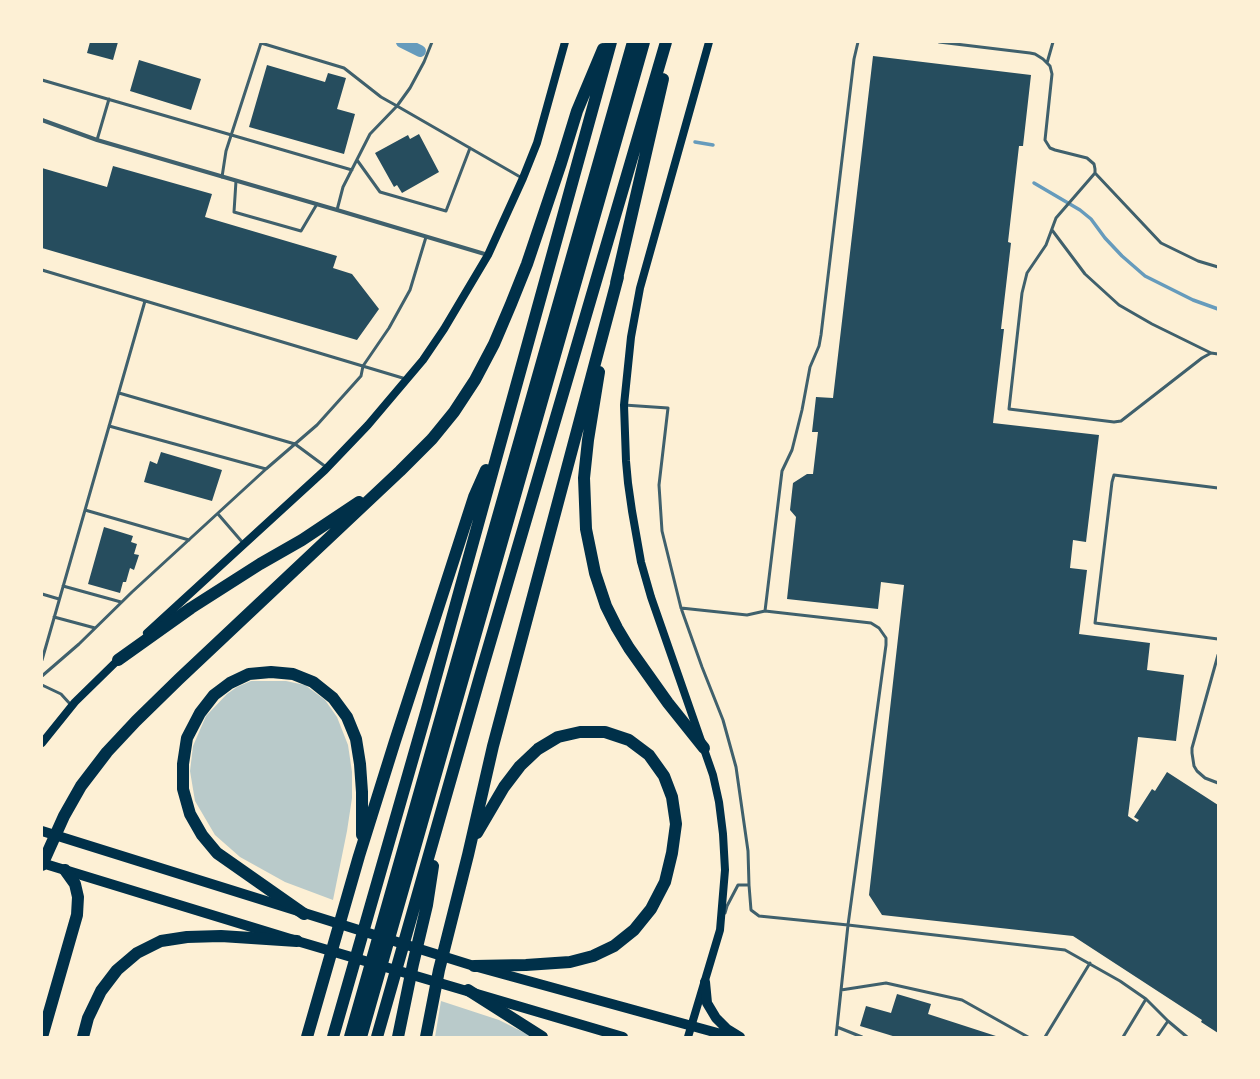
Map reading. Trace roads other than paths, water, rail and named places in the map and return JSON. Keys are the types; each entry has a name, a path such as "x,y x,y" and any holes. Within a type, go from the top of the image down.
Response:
{"highway":[{"path":"46,865 64,816 80,786 112,747 179,679 400,471 432,439 454,412 475,380 494,344 527,264 562,163 577,111 606,42"},
{"path":"333,1037 427,709 611,42"},
{"path":"398,890 633,42"},
{"path":"361,1037 362,1016 644,42"},
{"path":"399,1032 423,897 441,815 666,42"},
{"path":"674,42 660,92 618,277 594,398 584,478 584,504 590,552 606,606 629,648 704,748"},
{"path":"426,1036 439,970 468,855 493,746 618,277"},
{"path":"307,1037 394,741 474,497 503,432"},
{"path":"118,660 191,608 344,512 400,471"},
{"path":"304,914 217,853 202,835 190,814 183,789 183,764 187,738 200,713 214,695 230,683 249,674 271,672 293,674 314,682 334,698 347,717 356,739 360,764 362,812 360,856"},
{"path":"468,855 486,816 504,787 520,766 538,748 558,737 580,732 605,732 629,740 649,755 664,776 672,797 676,824 672,853 665,882 651,909 634,930 614,946 592,956 570,962 474,966"},
{"path":"42,1037 77,915 78,897 75,884 65,870"},
{"path":"377,1037 423,897"},
{"path":"83,1037 88,1018 101,991 117,970 137,953 161,941 187,937 221,936 297,941"},
{"path":"468,990 542,1037"},
{"path":"350,1037 362,1016"}],"main road":[{"path":"44,739 72,706 118,660 327,467 368,425 422,360 444,329 488,255 523,178 537,143 565,42"},
{"path":"688,1037 720,930 724,870 723,834 716,788 704,748 655,609 641,562 628,484 624,405 631,337 640,288 709,42"},
{"path":"42,831 474,966 691,1027 732,1037"},
{"path":"46,865 623,1037"},
{"path":"705,982 707,1003 716,1018 727,1029 740,1037"}],"street":[{"path":"42,120 96,140 488,255"}],"lane":[{"path":"337,210 343,187 370,134 397,106 410,88 424,62 432,42"},
{"path":"765,611 782,471 792,450 802,410 810,367 822,335 854,58 858,42"},
{"path":"939,42 1030,53 1039,56 1050,66 1052,74 1045,140 1050,148 1087,158 1094,164 1095,173 1161,243 1198,261 1218,267"},
{"path":"1047,63 1053,42"},
{"path":"222,177 226,151 261,43 344,68 381,97 523,178"},
{"path":"42,80 352,170"},
{"path":"96,140 102,126 109,99"},
{"path":"357,160 380,192 446,211 470,148"},
{"path":"1095,173 1056,218 1046,245 1030,268 1025,280 1009,409 1114,422 1121,421 1202,358 1211,353"},
{"path":"236,181 234,212 301,231 317,204"},
{"path":"1052,230 1085,274 1119,305 1152,324 1211,353 1218,354"},
{"path":"42,676 266,469 317,425 361,376 363,366 389,328 410,290 426,237"},
{"path":"42,270 407,379"},
{"path":"42,660 145,301"},
{"path":"119,393 295,444 327,467"},
{"path":"624,405 668,408 659,485 659,502 665,544 681,608 723,720 736,767 748,851 751,910 759,916 1050,947 1065,950 1120,981 1146,999 1168,1021 1188,1037"},
{"path":"109,426 266,469"},
{"path":"1218,488 1114,475 1094,623 1218,639"},
{"path":"85,510 189,540"},
{"path":"218,514 243,544"},
{"path":"63,586 122,602"},
{"path":"42,594 60,599"},
{"path":"681,608 747,614 765,611 871,623 880,628 886,638 848,925 836,1037"},
{"path":"54,617 95,628"},
{"path":"1218,655 1192,753 1194,766 1197,771 1205,778 1218,783"},
{"path":"42,684 61,694 72,706"},
{"path":"720,930 727,906 738,885 749,884"},
{"path":"1045,1037 1090,963"},
{"path":"841,990 886,983 962,1000 1028,1037"},
{"path":"1123,1037 1146,999"},
{"path":"1158,1037 1168,1021"},
{"path":"837,1027 862,1037"}],"waterway":[{"path":"402,42 420,51"},
{"path":"695,142 713,145"},
{"path":"1034,183 1080,210 1091,219 1105,238 1122,256 1145,276 1193,300 1218,309"}]}
